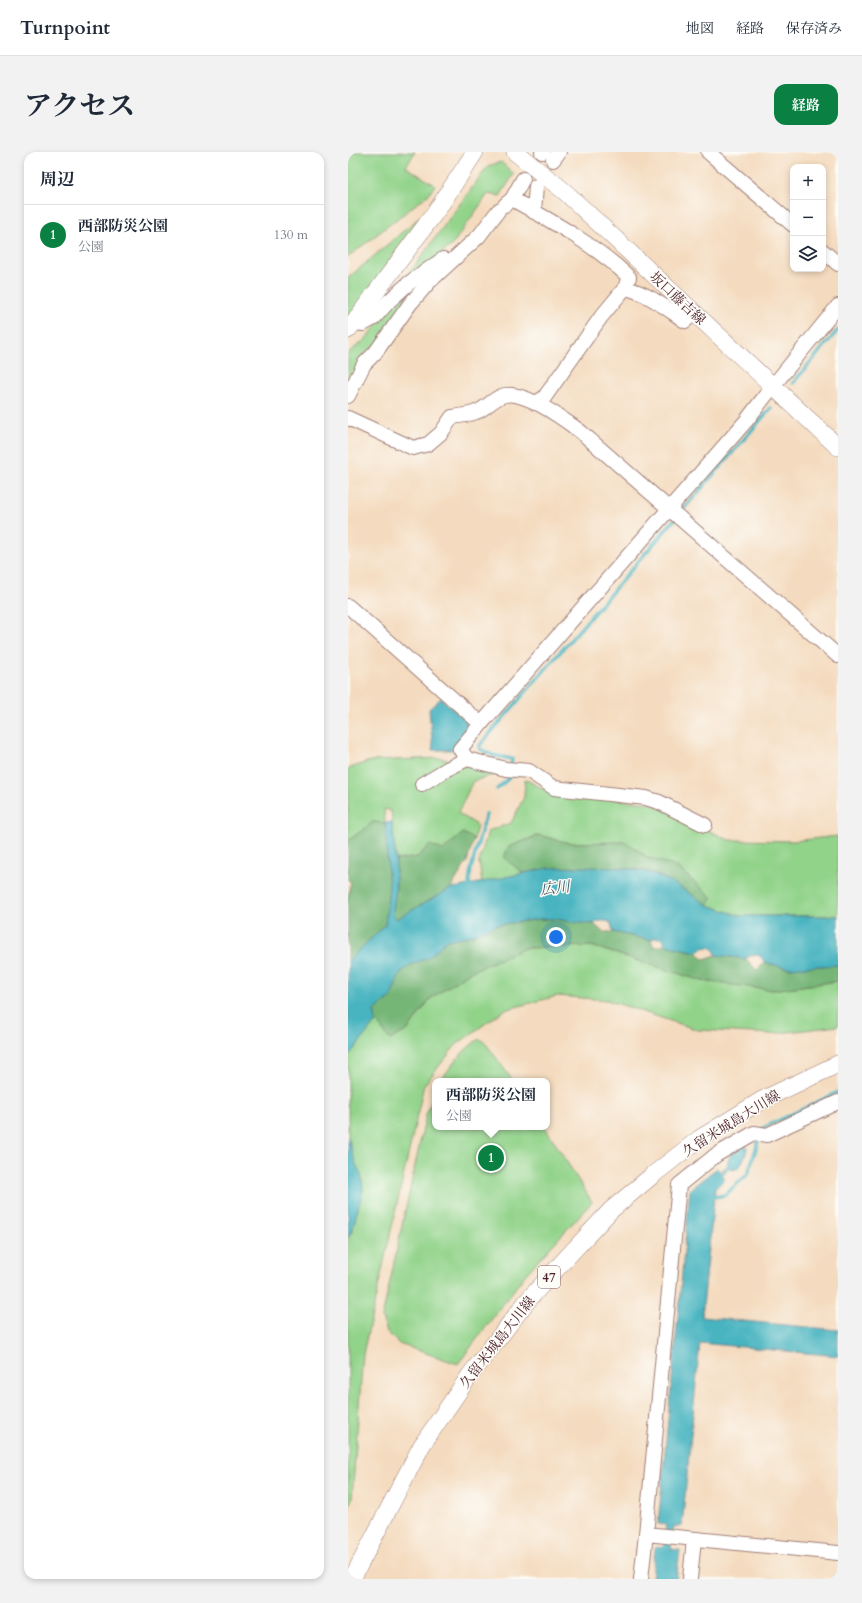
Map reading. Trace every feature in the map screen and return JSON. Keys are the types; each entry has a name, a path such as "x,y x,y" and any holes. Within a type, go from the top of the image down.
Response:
{"main road":[{"path":"350,326 437,210 475,152"},
{"name":"坂口藤吉線","path":"515,152 564,191 838,447"},
{"name":"久留米城島大川線","path":"352,1579 422,1445 470,1375 528,1300 571,1252 611,1210 654,1174 699,1140 762,1100 838,1064"}],"street":[{"path":"708,152 790,222"},
{"path":"350,326 362,324 374,318 389,300 409,283 454,250 481,224 512,199 522,179"},
{"path":"534,212 536,186"},
{"path":"512,199 566,230 620,268 629,277 625,288 601,317 544,398 535,403"},
{"path":"348,396 364,364 375,353 410,304 430,281 479,236 498,211"},
{"path":"826,254 838,264"},
{"path":"625,288 638,291 685,321 694,313"},
{"path":"467,759 460,749 670,510 746,421 838,306"},
{"path":"348,418 413,448 428,444 441,433 452,417 477,412 504,395 518,395 535,403 555,413 581,432 838,656"},
{"path":"348,606 481,724"},
{"path":"422,784 467,759 511,770 529,771 554,788 652,800 705,825"},
{"path":"641,1579 678,1185 716,1155 754,1133 767,1135 838,1102"},
{"path":"646,1534 838,1553"},
{"path":"690,1579 694,1539"}],"green space":[{"path":"348,152 415,152 406,167 435,185 429,194 348,257"},
{"path":"501,162 514,174 500,196 488,194 452,245 399,287 488,166"},
{"path":"421,216 348,320 348,278"},
{"path":"423,281 382,340 363,355 348,389 348,353 365,340 397,299"},
{"path":"441,758 497,774 473,781 458,813 477,825 474,839 463,833 443,851 430,845 417,857 396,860 391,811 384,809 385,823 373,822 348,841 348,769 370,761"},
{"path":"525,779 550,793 650,803 729,840 794,841 838,836 838,916 740,916 708,905 712,898 677,867 647,857 626,842 569,843 538,835 509,847 504,858 523,873 482,883 479,862 488,831 511,823 524,797"},
{"path":"373,822 385,823 389,887 385,925 348,961 348,898 351,882 348,880 348,841"},
{"path":"463,833 474,839 467,862 450,889 396,919 393,910 396,888 396,860 417,857 430,845 443,850"},
{"path":"539,835 569,843 626,842 647,857 677,867 713,898 708,905 664,878 640,870 624,868 577,868 523,873 504,858 508,847"},
{"path":"540,919 556,919 594,924 603,932 613,932 651,940 654,947 665,945 697,952 704,959 716,955 746,959 757,970 764,962 787,968 838,965 838,981 772,990 702,981 592,946 525,948 468,973 430,999 408,1030 390,1040 376,1021 374,1011 391,997 400,973 410,965 428,958 447,940 472,935 496,925"},
{"path":"591,946 702,981 772,990 838,981 838,1026 771,1034 698,1030 607,1000 557,996 504,1010 456,1045 424,1085 363,1354 352,1497 348,1512 348,1238 352,1231 363,1189 361,1174 356,1165 348,1137 348,1057 376,1021 390,1040 408,1030 430,999 468,973 525,948"},
{"path":"479,1039 484,1041 511,1078 443,1078 458,1058"},
{"path":"432,1100 432,1130 547,1130 592,1202 525,1275 458,1364 399,1344 387,1332 382,1318 426,1115"}],"water":[{"path":"441,698 472,726 452,750 433,750 429,709"},
{"name":"広川","path":"392,822 396,870 396,889 393,912 396,919 450,889 548,868 622,868 648,872 670,881 708,905 740,916 838,916 838,965 787,968 764,962 758,955 750,956 746,959 716,955 713,948 702,948 697,952 665,945 663,939 660,938 651,940 613,932 611,923 606,921 599,921 594,924 556,919 540,919 496,925 472,935 447,940 428,958 410,965 400,973 391,997 374,1011 376,1021 348,1057 348,961 385,925 389,887 385,823"},
{"path":"348,1137 356,1165 361,1174 363,1190 352,1231 348,1238"},
{"path":"744,1145 747,1147 746,1154 739,1168 732,1170 730,1168 722,1175 725,1179 715,1189 702,1317 838,1330 838,1356 700,1343 682,1526 674,1526 671,1549 680,1550 676,1579 652,1579 655,1547 663,1548 666,1525 658,1524 690,1189 717,1168 720,1172 728,1165 730,1155"}],"waterway":[{"path":"793,383 838,330"},
{"path":"679,514 771,408"},
{"path":"511,766 512,759 492,755 480,749 480,745 675,519"},
{"path":"497,789 510,777 510,772"},
{"path":"468,890 471,869 486,814"},
{"path":"763,1128 838,1092"},
{"path":"714,1197 725,1195 748,1174 758,1142"}],"place":[{"name":"西部防災公園","path":"491,1158"}]}
